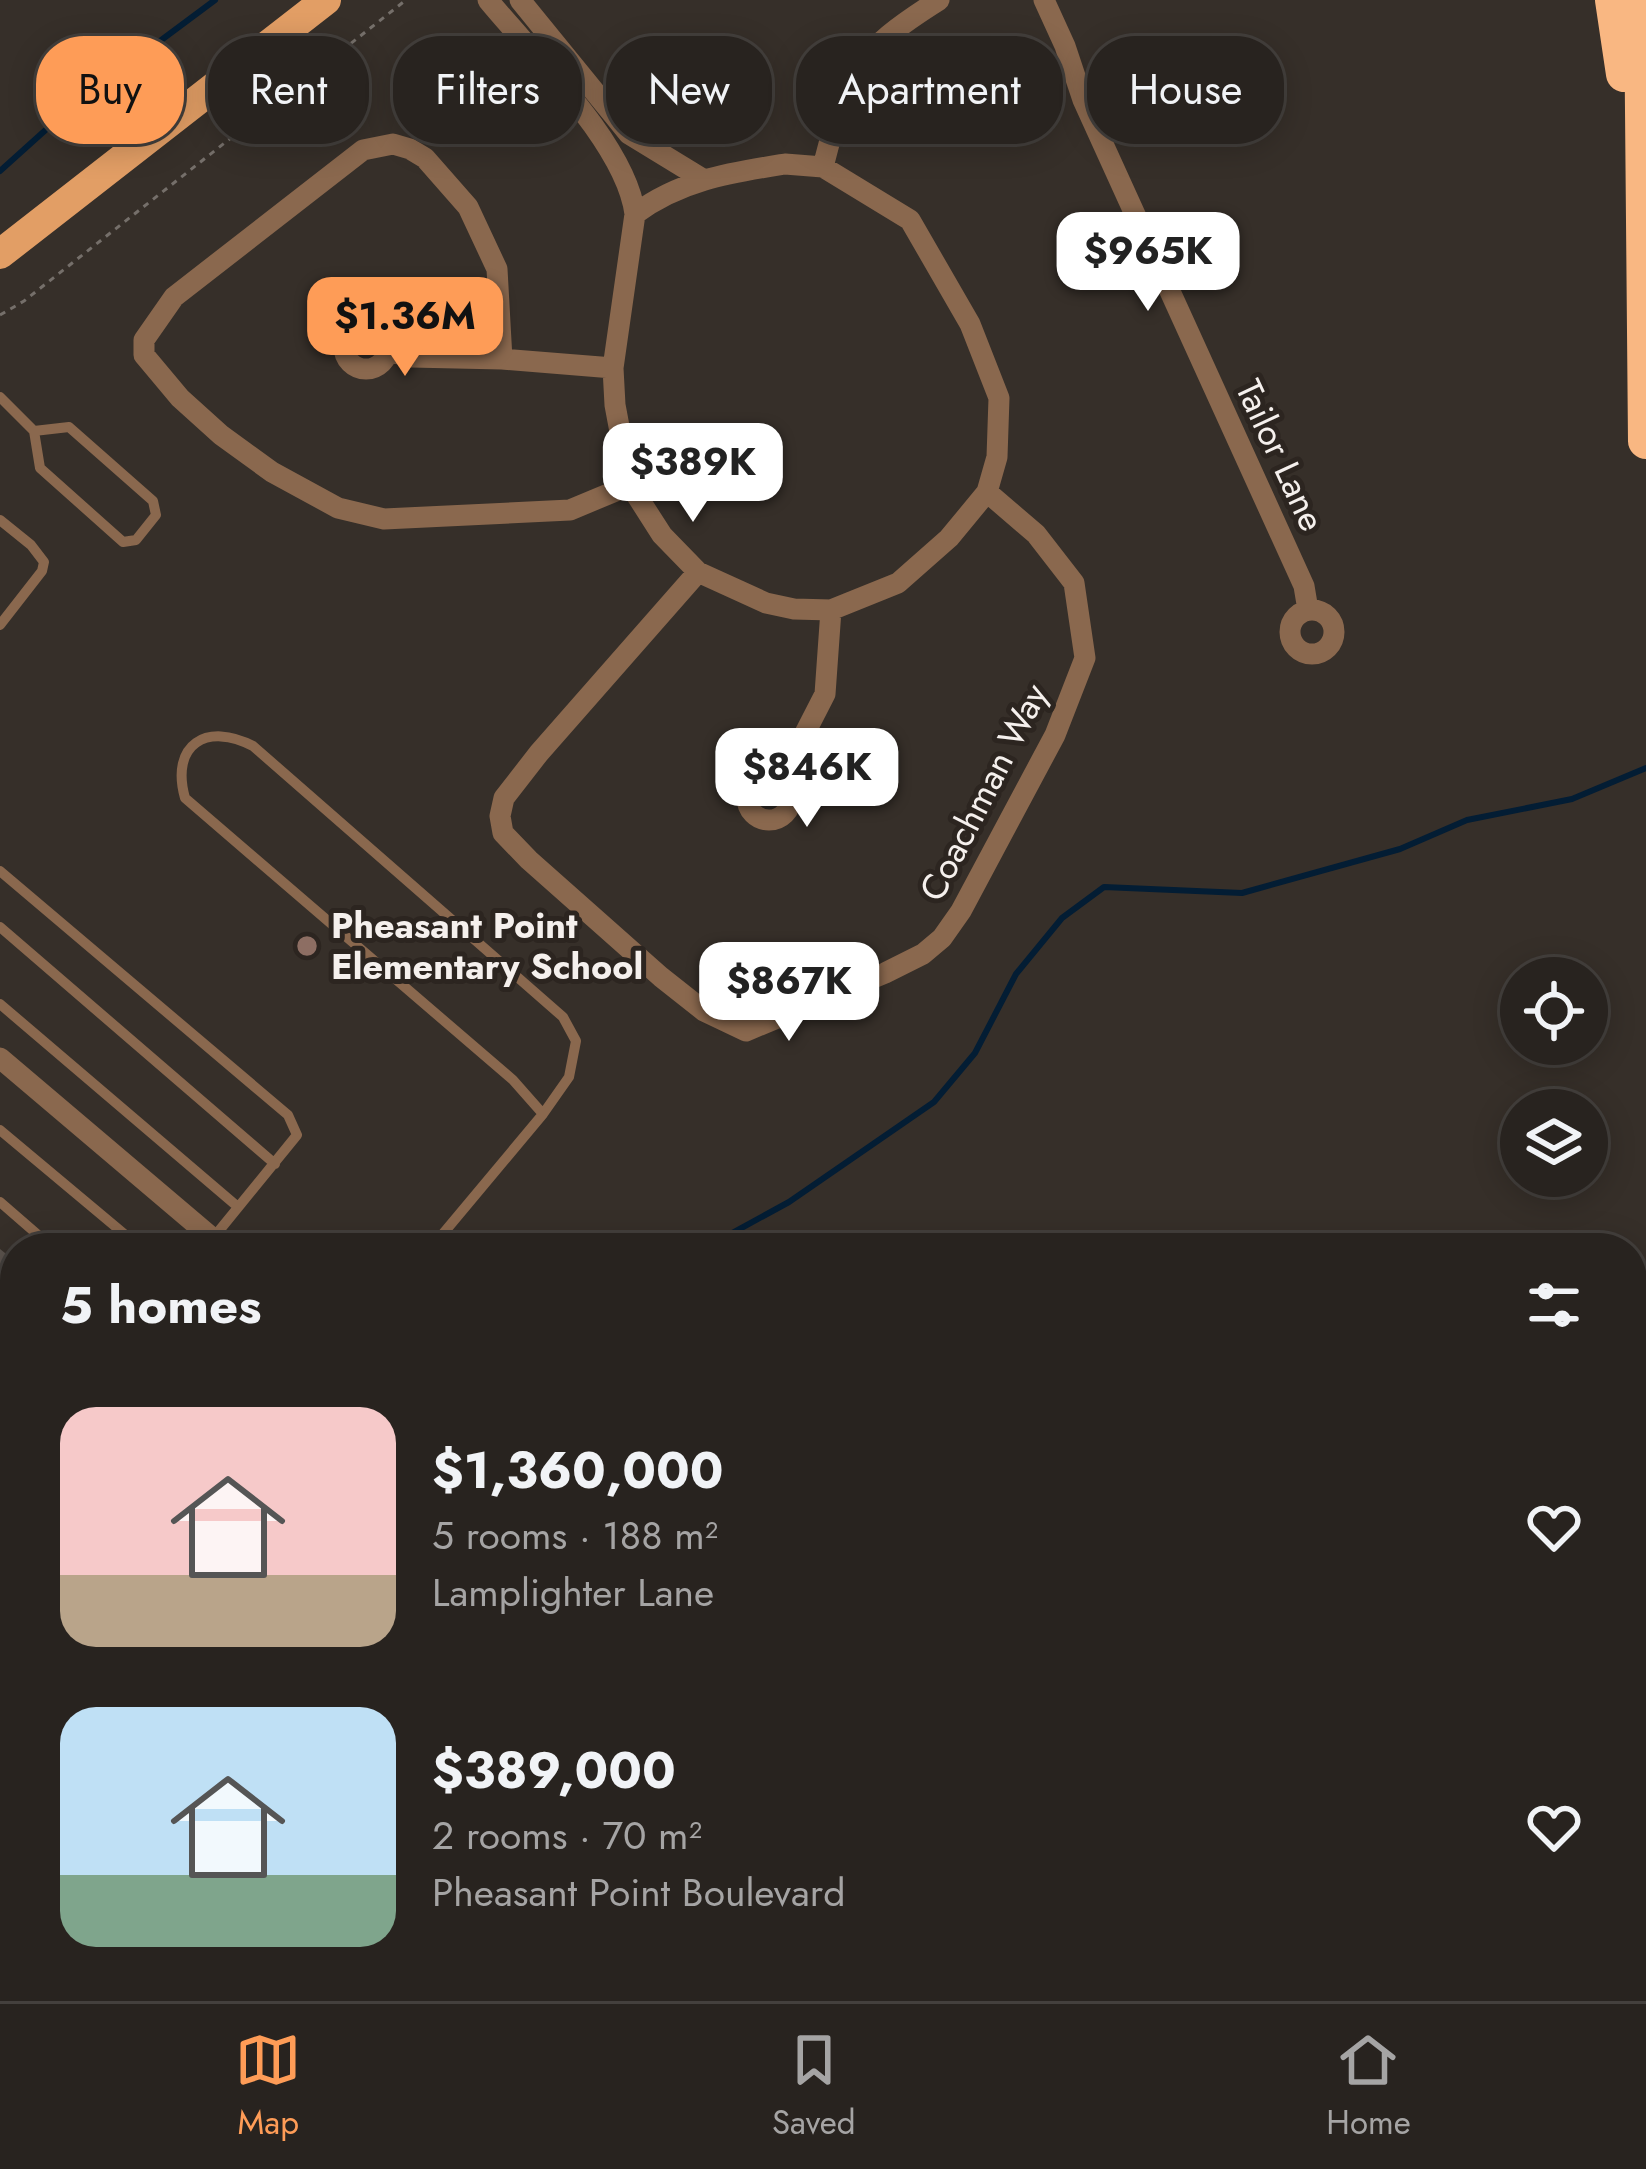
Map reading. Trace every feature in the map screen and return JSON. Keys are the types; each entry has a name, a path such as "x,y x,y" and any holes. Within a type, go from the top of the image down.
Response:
{"highway":[{"path":"1612,0 1644,255"},
{"path":"1642,0 1646,441"}],"main road":[{"path":"0,254 326,0"}],"street":[{"path":"488,0 518,36"},
{"path":"520,0 550,36"},
{"path":"824,166 837,113 859,64 887,32 939,0"},
{"name":"Tailor Lane","path":"1044,0 1083,100 1304,586 1308,610"},
{"path":"582,76 606,105"},
{"path":"582,114 611,149 632,196 634,214 613,368 615,405 630,484 662,535 698,572 779,607 831,610 898,583 949,538 987,493 997,457 999,398 970,324 910,220 824,166 785,164 701,178 661,195 634,214"},
{"path":"502,358 497,269 468,207 425,158 393,143 363,149 174,298 144,340 144,355 180,398 221,435 272,472 338,508 384,519 570,510 630,484"},
{"path":"611,149 617,144"},
{"path":"645,144 701,178"},
{"path":"388,351 411,357 502,358 613,368"},
{"name":"Coachman Way","path":"698,572 539,754 504,798 500,816 503,833 529,860 661,977 704,1011 746,1031 885,974 942,938 962,911 1055,735 1085,658 1074,584 1036,534 987,493"},
{"path":"781,779 825,694 831,610"},
{"path":"0,1058 200,1233"}],"lane":[{"path":"0,397 34,430 40,468 123,542 136,540 156,515 152,502 69,427 34,430"},
{"path":"0,520 44,562 0,625"},
{"path":"444,1233 543,1114 568,1077 576,1041 563,1017 253,746 230,734 210,735 192,746 183,762 184,798 513,1080 543,1114"},
{"path":"0,871 288,1115 297,1135 222,1233"},
{"path":"0,927 274,1164"},
{"path":"0,1004 238,1207"},
{"path":"0,1130 123,1233"},
{"path":"0,1202 36,1233"}],"path":[{"path":"0,315 24,301 406,0"}],"waterway":[{"path":"0,171 70,108 215,0"},
{"path":"732,1233 789,1202 934,1102 975,1053 1016,974 1062,918 1104,887 1242,893 1400,849 1467,820 1572,799 1646,768"}],"place":[{"name":"Pheasant Point Elementary School","path":"307,946"}]}
